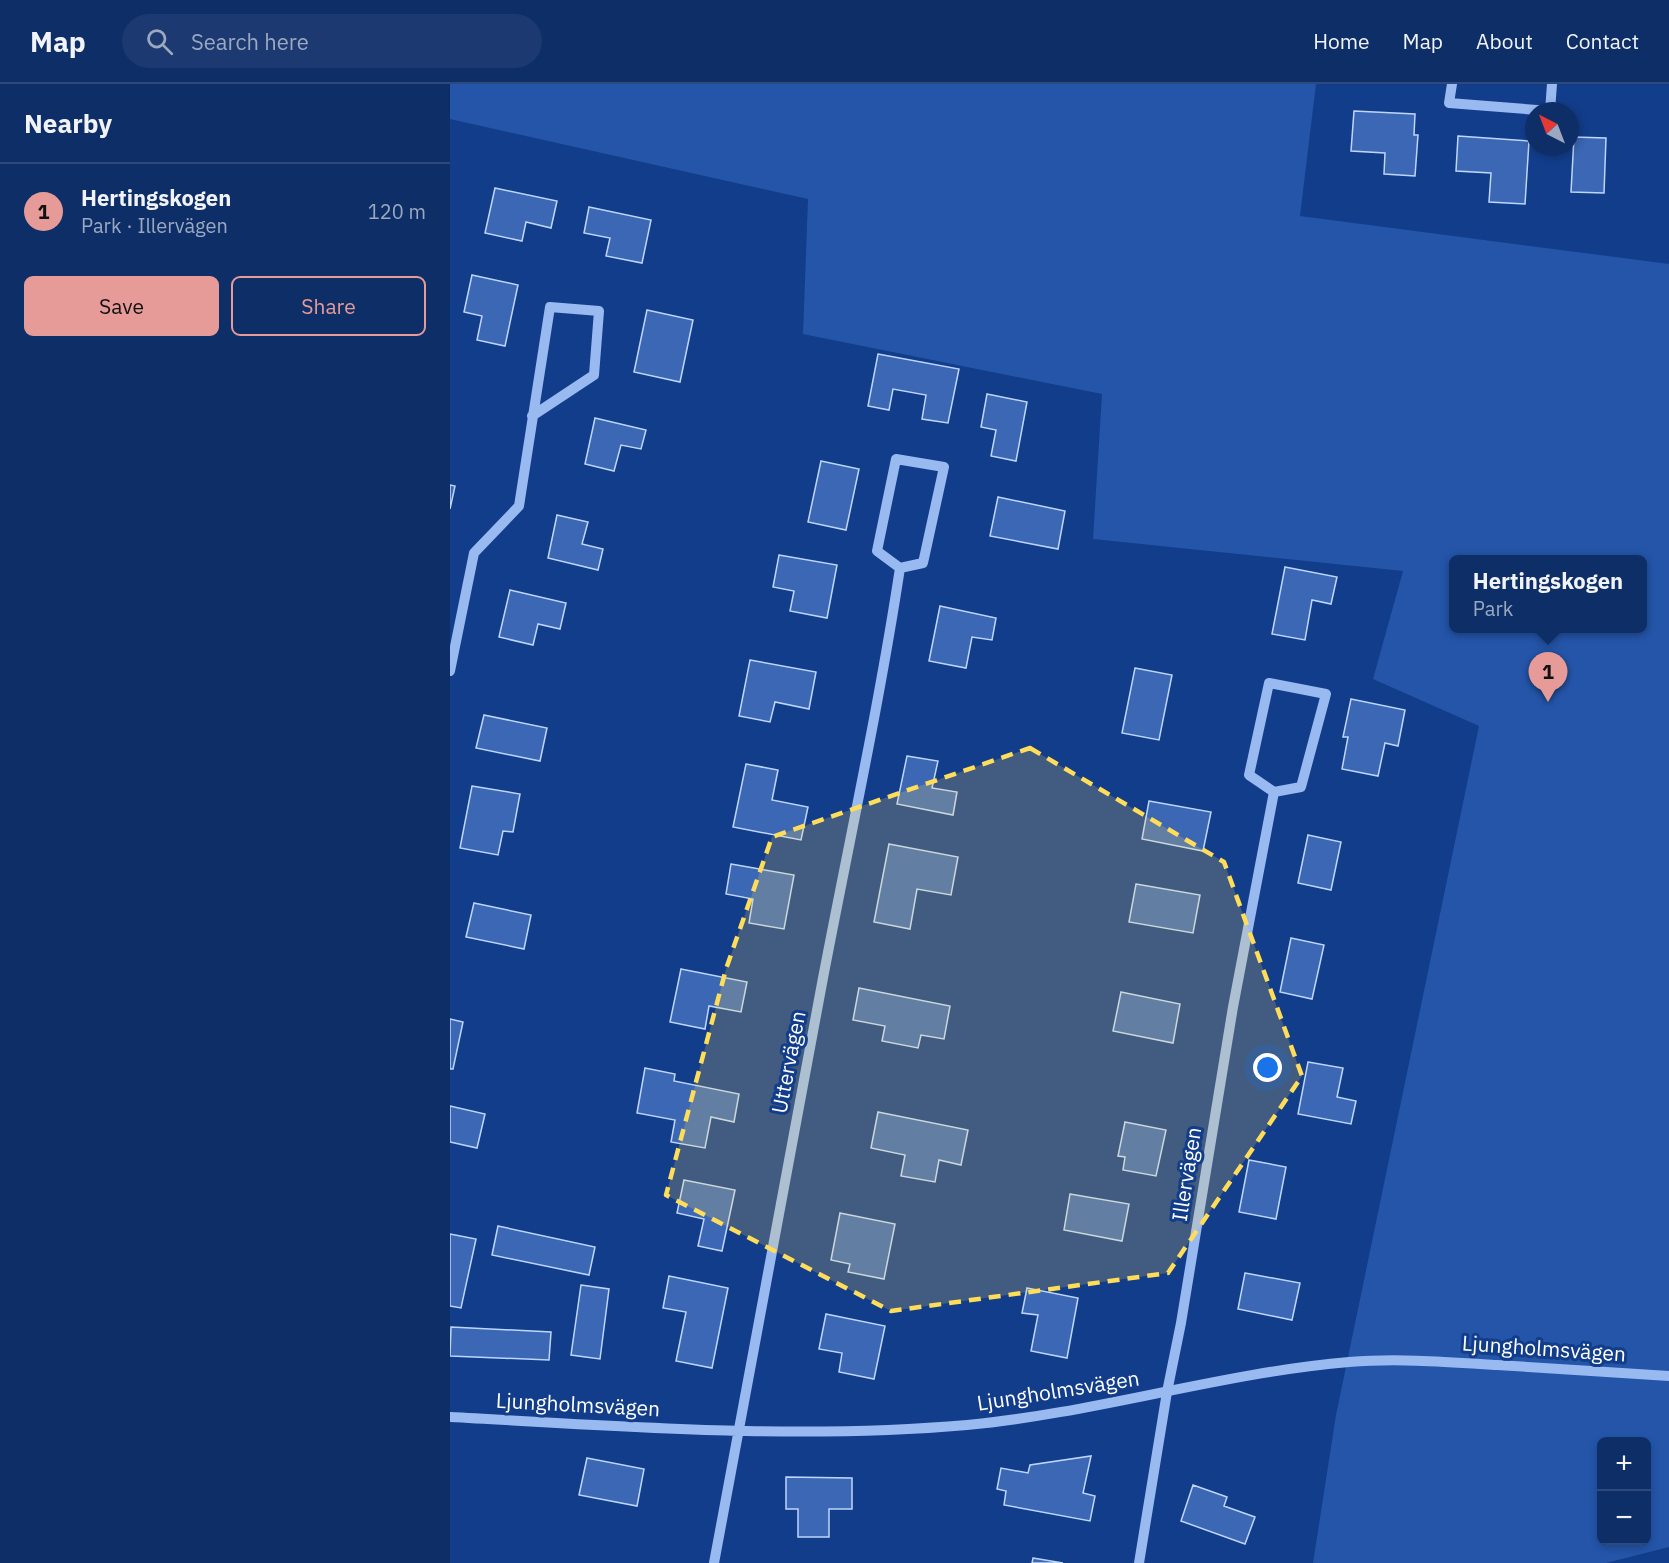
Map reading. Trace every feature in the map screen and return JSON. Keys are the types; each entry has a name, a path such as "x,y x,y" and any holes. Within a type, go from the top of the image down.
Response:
{"street":[{"path":"1452,84 1449,103 1550,111 1552,84"},
{"path":"450,671 474,554 519,506 532,416 550,307 599,311 594,375 532,416"},
{"path":"896,459 944,467 923,563 900,568 877,551 896,459"},
{"name":"Uttervägen","path":"714,1563 823,978 886,659 900,568"},
{"path":"1269,683 1326,694 1301,787 1274,792 1249,775 1269,683"},
{"name":"Illervägen","path":"1139,1563 1233,1006 1274,792"},
{"name":"Ljungholmsvägen","path":"450,1417 737,1432 872,1431 969,1425 1062,1412 1262,1374 1351,1362 1436,1361 1669,1376"}],"highlighted area":[{"path":"1030,748 1224,862 1302,1076 1168,1273 891,1311 666,1195 726,969 772,837"}],"shaded area":[{"path":"450,84 1316,84 1300,216 1669,264 1669,1547 1606,1563 1313,1563 1336,1415 1479,726 1373,679 1403,571 1093,539 1102,394 803,334 808,199 450,119"}],"building":[{"path":"1354,111 1415,114 1414,135 1418,135 1415,176 1384,174 1385,153 1351,151"},
{"path":"1458,136 1525,141 1525,156 1528,156 1525,204 1489,202 1491,173 1456,171"},
{"path":"1579,137 1606,138 1604,193 1571,192 1573,156 1579,156"},
{"path":"495,188 557,201 551,228 526,222 522,241 485,233"},
{"path":"589,207 651,220 642,263 606,256 610,238 584,233"},
{"path":"472,275 518,285 505,346 477,340 482,316 464,312"},
{"path":"647,310 693,320 680,382 634,372"},
{"path":"878,354 959,369 948,423 922,419 926,395 893,389 889,410 868,406"},
{"path":"987,394 1027,402 1016,461 991,456 996,430 981,427"},
{"path":"595,418 646,430 641,449 621,445 614,471 585,464"},
{"path":"821,461 859,469 846,530 808,522"},
{"path":"450,485 455,486 450,509"},
{"path":"998,497 1065,511 1058,549 990,536"},
{"path":"557,515 588,522 582,544 603,549 598,570 548,558"},
{"path":"779,555 837,565 827,618 790,611 794,591 773,587"},
{"path":"1285,567 1337,577 1331,604 1312,600 1305,640 1272,634"},
{"path":"510,590 566,603 560,629 538,624 533,645 499,637"},
{"path":"940,606 996,618 992,640 972,637 966,668 929,661"},
{"path":"750,660 816,672 809,709 775,702 770,722 739,716"},
{"path":"1135,668 1172,675 1159,740 1122,733"},
{"path":"1351,699 1405,710 1398,746 1385,743 1378,776 1342,769 1348,737 1343,737"},
{"path":"484,715 547,728 540,761 476,748"},
{"path":"907,756 938,761 932,788 957,792 953,815 897,804"},
{"path":"746,764 778,770 772,800 808,807 801,840 733,827"},
{"path":"472,786 520,794 513,832 503,831 498,855 460,848"},
{"path":"1149,801 1211,812 1203,851 1142,839"},
{"path":"1308,835 1341,842 1331,890 1298,883"},
{"path":"889,844 958,857 951,895 917,889 910,929 874,922"},
{"path":"731,864 794,875 784,929 749,923 753,899 726,894"},
{"path":"1136,884 1200,895 1193,933 1129,922"},
{"path":"474,903 531,915 524,949 466,937"},
{"path":"1291,938 1324,945 1312,999 1280,992"},
{"path":"681,969 747,982 741,1012 709,1006 705,1029 670,1022"},
{"path":"859,988 950,1006 944,1039 921,1035 918,1048 882,1041 885,1026 853,1020"},
{"path":"1121,992 1180,1004 1173,1043 1113,1031"},
{"path":"450,1019 463,1022 453,1069 450,1069"},
{"path":"1308,1062 1343,1068 1337,1097 1356,1101 1351,1124 1298,1114"},
{"path":"645,1068 675,1074 674,1081 739,1094 734,1122 711,1117 705,1148 671,1142 675,1120 637,1113"},
{"path":"450,1106 485,1114 477,1148 450,1142"},
{"path":"878,1112 968,1130 961,1165 939,1160 935,1182 901,1176 905,1155 871,1148"},
{"path":"1125,1122 1166,1130 1156,1176 1123,1170 1125,1157 1118,1156"},
{"path":"1249,1160 1286,1167 1276,1219 1239,1212"},
{"path":"684,1180 735,1190 722,1251 698,1246 704,1219 677,1213"},
{"path":"1070,1194 1129,1204 1122,1241 1064,1230"},
{"path":"840,1213 895,1224 884,1279 848,1272 850,1264 831,1260"},
{"path":"498,1226 595,1247 589,1275 492,1255"},
{"path":"450,1234 476,1239 461,1308 450,1306"},
{"path":"1245,1273 1300,1283 1292,1320 1238,1309"},
{"path":"669,1276 728,1288 712,1368 676,1361 686,1312 663,1308"},
{"path":"581,1285 609,1289 600,1359 571,1355"},
{"path":"1027,1288 1078,1298 1067,1358 1031,1351 1038,1315 1022,1313"},
{"path":"826,1314 885,1326 874,1379 839,1372 842,1353 819,1349"},
{"path":"451,1327 551,1332 549,1360 450,1356"},
{"path":"1091,1456 1083,1493 1095,1496 1090,1521 1004,1505 1006,1491 997,1489 1001,1468 1028,1473 1030,1465"},
{"path":"587,1458 644,1469 637,1506 579,1495"},
{"path":"786,1477 852,1478 852,1509 829,1509 829,1537 798,1537 798,1509 786,1509"},
{"path":"1193,1485 1227,1497 1224,1506 1255,1517 1245,1544 1181,1521"},
{"path":"1033,1558 1063,1563 1032,1563"}],"place":[{"name":"Hertingskogen","path":"1548,702"}]}
